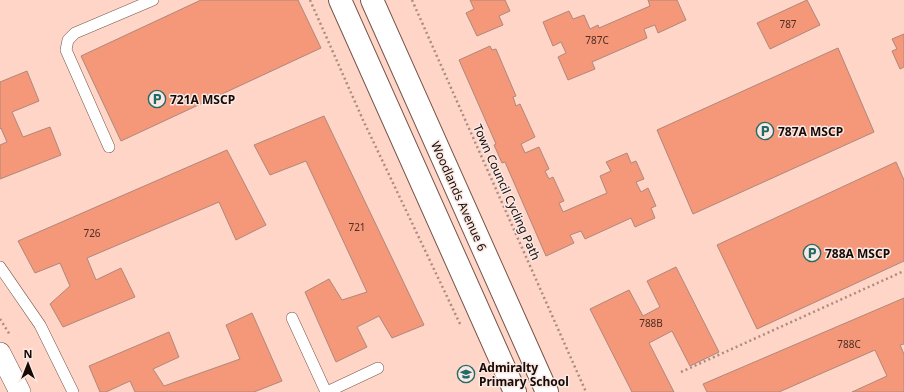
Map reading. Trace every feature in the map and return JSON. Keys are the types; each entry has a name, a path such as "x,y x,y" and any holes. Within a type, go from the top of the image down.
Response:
{"street":[{"path":"340,0 515,392"},
{"name":"Woodlands Avenue 6","path":"372,0 548,392"},
{"path":"0,353 20,392"}],"lane":[{"path":"109,147 66,50 68,40 75,34 153,0"},
{"path":"0,267 40,325 73,392"},
{"path":"292,318 326,392 378,368"}],"path":[{"path":"310,0 363,120 462,328"},
{"name":"Town Council Cycling Path","path":"412,0 586,392"},
{"path":"682,372 904,271"}],"building":[{"name":"721A MSCP","path":"201,0 298,0 321,48 121,141 81,56"},
{"path":"470,0 505,0 510,11 499,16 503,25 477,36 466,13 474,9"},
{"path":"648,0 677,0 686,20 658,33 655,25 644,29 647,38 592,62 595,69 568,80 558,57 566,53 561,42 553,46 543,22 569,11 573,19 584,15 590,29 598,25 599,28 650,6"},
{"path":"807,0 820,25 770,49 757,23"},
{"path":"904,34 904,67 900,69 892,51 897,49 892,39"},
{"path":"490,46 492,50 496,49 516,96 513,97 516,106 520,104 535,137 521,144 525,153 539,147 549,169 545,171 549,179 553,177 564,201 559,203 563,212 607,193 600,176 611,171 606,162 627,153 631,163 636,161 644,179 636,182 641,192 648,188 656,206 651,208 655,218 635,227 631,218 585,239 581,231 570,235 574,243 546,256 505,162 502,163 494,145 496,144 459,60"},
{"name":"787A MSCP","path":"838,48 874,132 693,214 657,130"},
{"path":"27,71 39,101 12,112 23,137 50,127 61,155 0,179 0,145 7,142 1,128 0,129 0,82"},
{"path":"324,116 424,325 392,338 379,316 357,327 367,347 336,362 305,292 329,279 342,300 367,292 306,161 270,175 254,145"},
{"path":"227,150 266,225 236,240 219,202 87,258 96,280 121,268 135,297 63,327 50,304 70,286 60,263 35,273 18,241"},
{"name":"788A MSCP","path":"896,162 904,180 904,261 757,329 717,245"},
{"path":"676,267 719,352 690,366 672,331 649,343 674,392 632,392 590,309 629,290 643,316 660,307 647,281"},
{"path":"904,298 904,344 900,345 904,354 904,392 852,392 887,376 875,350 779,392 707,392 703,384"},
{"path":"252,313 282,381 254,392 135,392 130,381 106,392 100,392 89,366 169,332 179,357 153,369 164,386 240,359 226,325"}],"place":[{"name":"721A MSCP","path":"157,99"},
{"name":"787A MSCP","path":"765,131"},
{"name":"788A MSCP","path":"812,253"},
{"name":"Admiralty Primary School","path":"466,374"}]}
